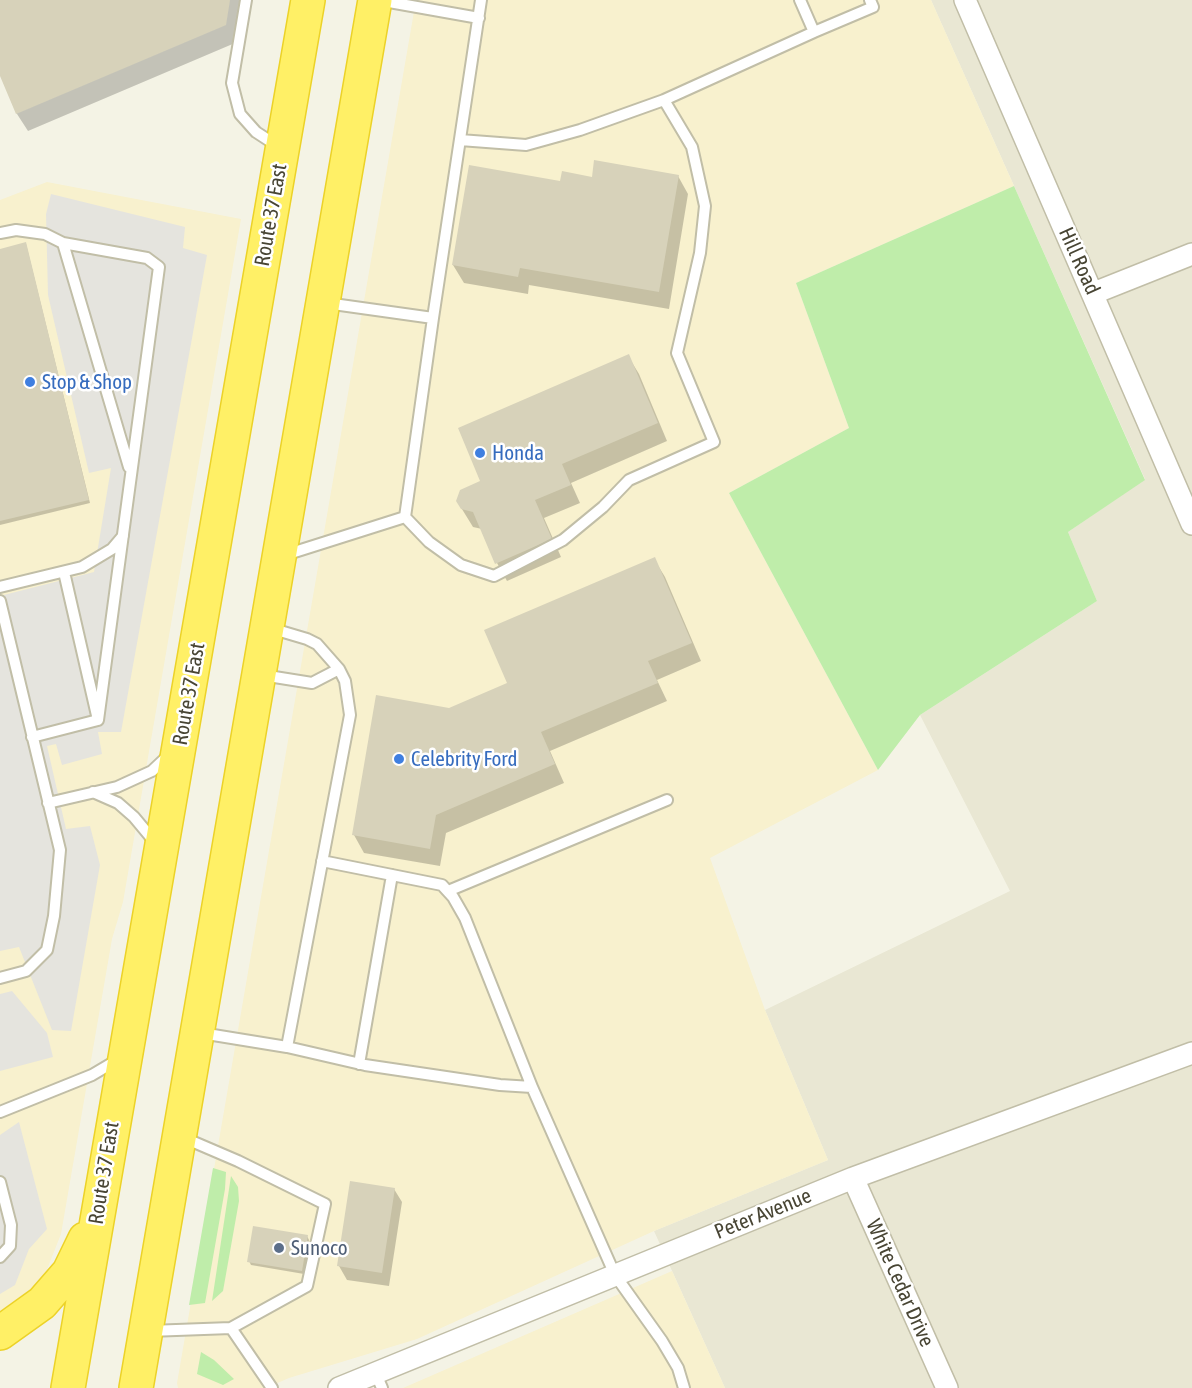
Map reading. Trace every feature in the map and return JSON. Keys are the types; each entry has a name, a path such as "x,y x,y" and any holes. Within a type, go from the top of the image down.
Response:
{"highway":[{"name":"Route 37 East","path":"68,1388 308,0"},
{"path":"136,1388 376,0"},
{"path":"0,1333 42,1303 69,1272 97,1216"}],"street":[{"name":"Hill Road","path":"965,0 1094,293 1192,524"},
{"path":"1094,293 1192,254"},
{"name":"Peter Avenue","path":"339,1388 379,1381 615,1275 853,1178 1192,1053"},
{"name":"White Cedar Drive","path":"853,1178 947,1388"}],"lane":[{"path":"246,0 232,83 240,114 256,132 282,150"},
{"path":"376,0 479,18"},
{"path":"405,517 482,0"},
{"path":"800,0 814,32"},
{"path":"460,140 526,145 580,130 664,100 873,7 870,0"},
{"path":"405,517 429,542 461,565 494,576 563,540 603,507 629,480 714,442 677,353 700,253 705,206 693,147 664,100"},
{"path":"0,233 16,230 45,234 63,243 147,258 159,267 98,720"},
{"path":"63,243 131,473"},
{"path":"322,303 433,318"},
{"path":"279,557 405,517"},
{"path":"0,587 82,567 112,549 123,536"},
{"path":"64,572 98,720"},
{"path":"0,601 60,850 54,916 46,950 26,971 0,978"},
{"path":"267,628 317,644 339,669 345,681 350,715 287,1047"},
{"path":"259,674 312,683 339,669"},
{"path":"32,737 98,720"},
{"path":"48,803 117,787 152,771 180,741"},
{"path":"93,792 118,804 134,817 161,854"},
{"path":"448,891 667,800"},
{"path":"322,861 442,885 453,897 465,918 532,1087 615,1275 662,1341 678,1368 684,1388"},
{"path":"359,1064 392,875"},
{"path":"197,1033 287,1047 359,1064 500,1085 532,1087"},
{"path":"0,1112 92,1075 124,1055"},
{"path":"146,1331 231,1328 308,1286 325,1204 238,1161 179,1136"},
{"path":"0,1182 11,1225 10,1246 0,1257"},
{"path":"231,1328 272,1388"}],"shaded area":[{"path":"416,0 931,0 1014,186 796,283 849,428 729,493 878,770 710,858 765,1010 828,1160 654,1231 417,1339 289,1378 266,1388 178,1388 177,1383"},
{"path":"931,0 1192,0 1192,1388 725,1388 654,1231 828,1160 765,1010 1010,891 920,715 1097,601 1068,532 1145,479"},
{"path":"47,182 241,219 123,902 112,939 61,1234 44,1277 26,1297 0,1315 0,200"},
{"path":"51,194 185,227 183,248 207,255 121,732 98,732 102,754 62,765 56,744 47,746 66,829 90,826 100,865 71,1031 52,1030 19,947 0,951 0,596 94,572 111,468 89,473 48,295 46,214"},
{"path":"12,991 47,1033 53,1057 0,1071 0,994"},
{"path":"19,1122 47,1229 29,1249 15,1285 0,1294 0,1135"},
{"path":"672,1271 725,1388 403,1388"}],"green space":[{"path":"1014,186 1145,480 1068,532 1097,601 920,715 878,770 729,493 849,428 796,283"},
{"path":"213,1168 226,1172 225,1189 205,1303 189,1305"},
{"path":"231,1176 238,1187 239,1201 223,1291 212,1301"},
{"path":"201,1352 214,1360 234,1379 223,1385 197,1374"}],"building":[{"path":"0,0 230,0 226,25 16,114 0,76"},
{"path":"594,160 679,175 659,292 520,268 518,277 452,265 469,165 560,181 562,171 592,177"},
{"name":"Stop & Shop","path":"26,242 89,500 0,521 0,249"},
{"path":"629,354 658,423 562,464 571,485 535,500 552,539 495,564 473,512 461,509 456,501 460,490 480,481 458,428"},
{"path":"655,557 692,643 648,661 658,683 541,732 555,764 436,815 430,849 352,835 376,695 449,708 507,683 484,630"},
{"path":"350,1181 395,1188 382,1273 337,1266"},
{"path":"253,1226 308,1235 302,1271 247,1262"}],"place":[{"name":"Stop & Shop","path":"30,382"},
{"name":"Honda","path":"480,453"},
{"name":"Celebrity Ford","path":"399,759"},
{"name":"Sunoco","path":"279,1248"}]}
